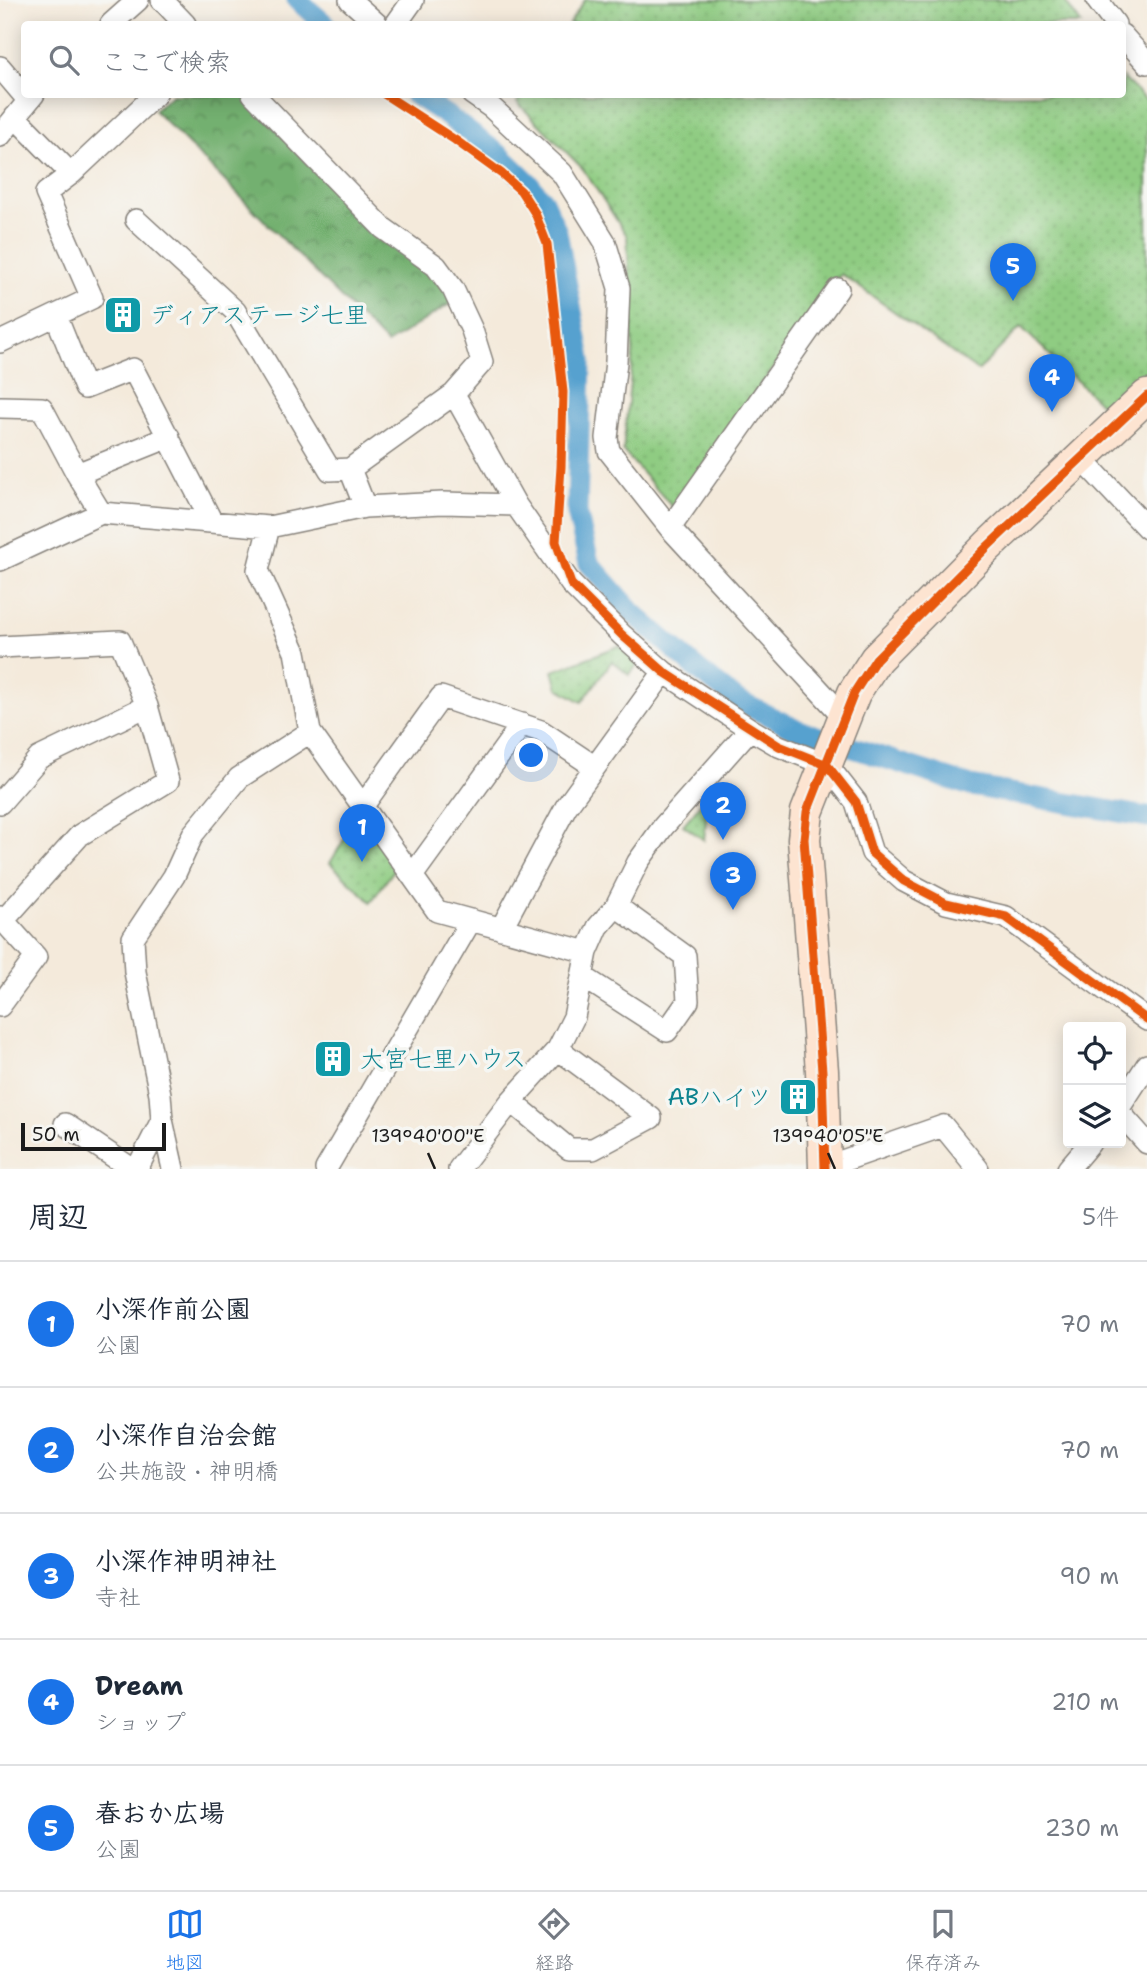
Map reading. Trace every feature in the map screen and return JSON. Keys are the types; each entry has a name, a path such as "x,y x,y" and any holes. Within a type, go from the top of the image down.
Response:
{"street":[{"path":"114,21 138,0"},
{"path":"162,0 182,21"},
{"path":"350,0 374,21"},
{"path":"398,21 413,0"},
{"path":"1097,0 1113,21"},
{"path":"1126,39 1147,63"},
{"path":"0,67 21,97"},
{"path":"0,342 92,298 46,193 71,174 152,98"},
{"path":"136,220 235,311 330,470 350,469 454,394 482,362 472,330 453,289 436,266 383,228 257,98"},
{"path":"478,98 562,173 605,242 619,288 607,438 609,451 670,528 842,721"},
{"path":"0,136 26,104 71,174"},
{"path":"670,528 838,289"},
{"path":"56,316 85,388 133,369 212,522"},
{"path":"454,394 516,505 571,584 622,635 664,672 750,729 779,746 828,762 856,802 872,853 904,881 946,902 1006,917 1147,1020"},
{"path":"978,1169 943,1126 825,1168 822,1071 804,839 807,813 854,693 876,659 988,546 1147,396"},
{"path":"0,407 42,408 101,513"},
{"path":"77,474 170,437"},
{"path":"1081,458 1147,528"},
{"path":"350,469 365,507"},
{"path":"0,560 101,513 269,527 365,507 443,503 516,505"},
{"path":"269,527 258,570 295,652 310,732 437,911 587,952"},
{"path":"0,647 120,641 147,706 168,781 80,835 2,919 36,957 0,1006"},
{"path":"501,929 566,807 664,672"},
{"path":"362,807 441,696 541,731 595,767"},
{"path":"0,803 39,758 147,706"},
{"path":"412,876 522,724"},
{"path":"459,1169 511,1101 558,1049 573,1017 587,952 598,928 616,905 638,862 663,827 750,729"},
{"path":"173,1169 135,972 133,938 174,876 193,834 239,778 310,732"},
{"path":"582,976 667,1031 688,1001 685,956 616,905"},
{"path":"326,1169 471,920"},
{"path":"511,1101 569,1150 593,1149 651,1118 558,1049"},
{"path":"1126,1097 1147,1065"},
{"path":"65,1124 135,1169 162,1120"},
{"path":"1126,1120 1147,1143"},
{"path":"1068,1169 1086,1148"}],"green space":[{"path":"585,0 1064,0 1079,21 571,21"},
{"path":"1126,81 1147,101 1147,385 1113,416 1021,327 978,371 841,274 673,508 623,451 633,353 627,236 583,169 517,102 520,98 1126,98"},
{"path":"168,98 246,98 386,244 397,239 459,298 387,344 154,110"},
{"path":"619,646 640,662 629,675 612,661 582,702 558,688 553,671"},
{"path":"709,794 704,840 683,825"},
{"path":"364,821 394,861 394,870 371,902 330,863 354,823"}],"waterway":[{"path":"297,0 322,21"},
{"path":"420,98 501,156 528,182 543,201 557,232 581,360 577,512 589,563 633,613 738,701 798,730 971,786 1147,817"}],"cycle path":[{"path":"390,98 455,140 521,191 535,213 547,244 563,392 556,542 571,584 664,672 779,746 827,765 856,802 872,853 904,881 946,903 1006,917 1147,1020"},
{"path":"825,1169 822,1071 804,839 807,812 854,693 876,659 988,546 1147,396"}],"place":[{"name":"春おか広場","path":"1013,301"},
{"name":"ディアステージ七里","path":"123,315"},
{"name":"Dream","path":"1052,412"},
{"name":"小深作自治会館","path":"723,840"},
{"name":"小深作前公園","path":"362,862"},
{"name":"小深作神明神社","path":"733,910"},
{"name":"大宮七里ハウス","path":"333,1059"},
{"name":"ABハイツ","path":"798,1097"}]}
